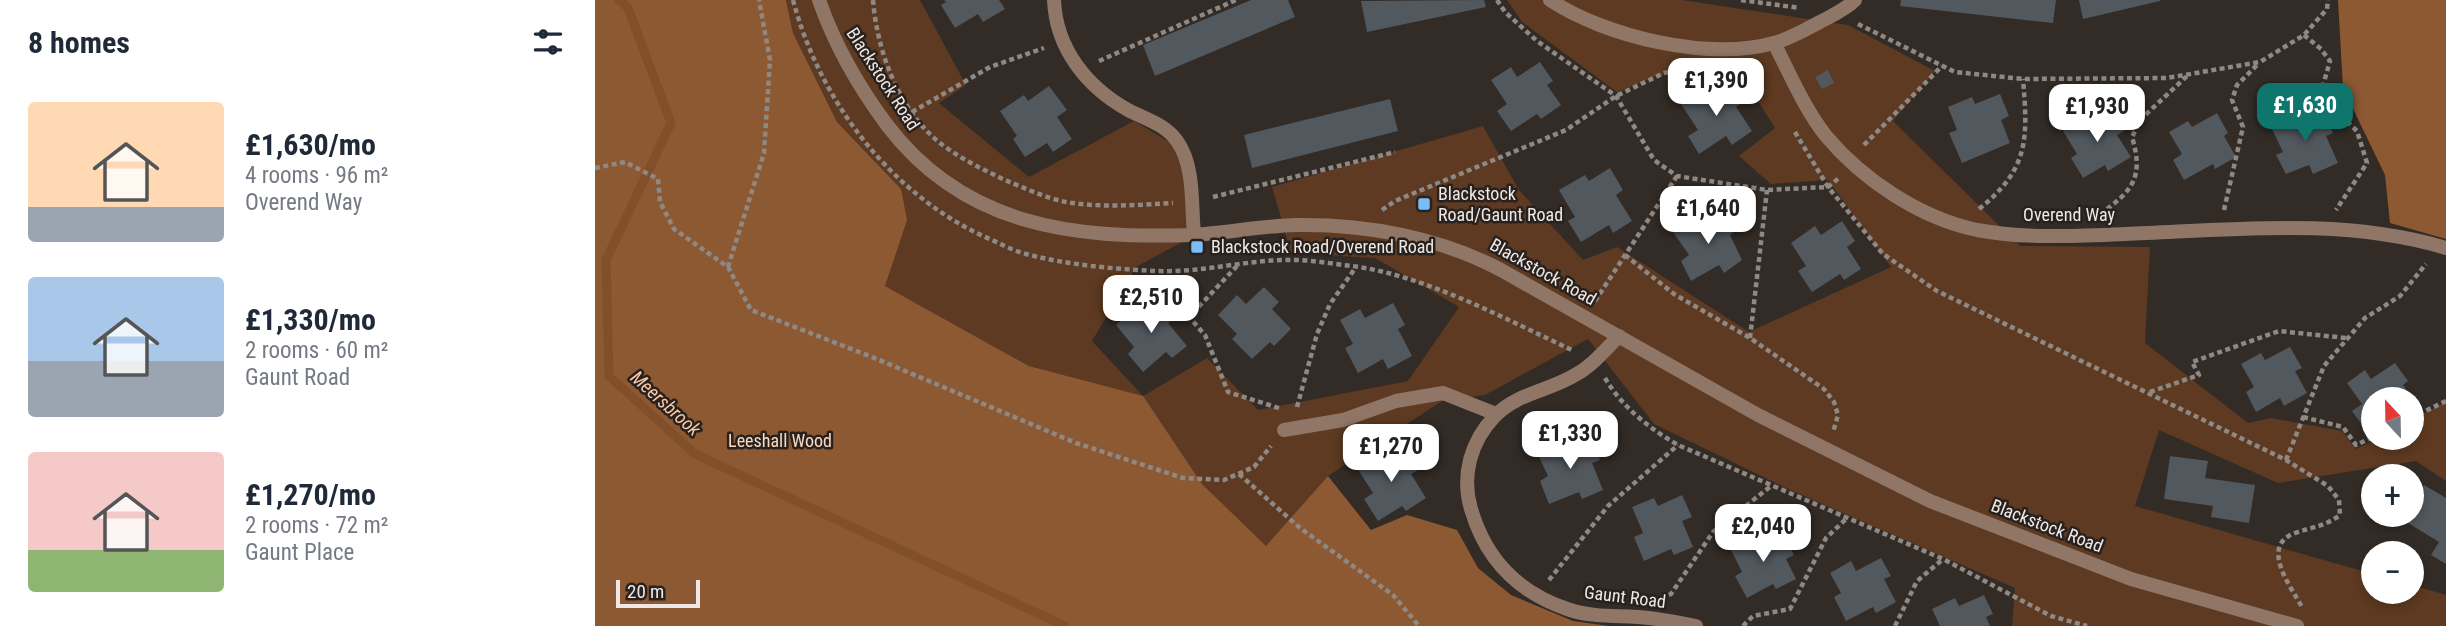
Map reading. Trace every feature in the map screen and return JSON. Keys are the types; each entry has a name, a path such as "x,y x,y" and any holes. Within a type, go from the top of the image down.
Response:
{"street":[{"name":"Blackstock Road","path":"819,0 831,34 848,67 904,146 936,176 975,200 1037,224 1080,233 1194,234 1297,225 1356,227 1411,237 1474,256 1758,415 1930,501 2131,579 2302,621"},
{"path":"1054,0 1066,46 1078,70 1101,94 1159,124 1176,139 1187,159 1194,234"},
{"path":"1550,0 1597,23 1646,39 1703,48 1774,43 1837,13 1855,0"},
{"name":"Overend Way","path":"1774,43 1804,101 1826,135 1852,163 1884,189 1923,211 1975,229 2037,237 2324,229 2411,239 2443,248"},
{"name":"Gaunt Road","path":"1619,336 1575,376 1520,398 1496,415 1476,440 1467,469 1468,500 1477,530 1489,554 1512,579 1538,594 1569,610 1650,618 1696,626"},
{"path":"1285,430 1343,419 1396,401 1443,393 1496,415"}],"path":[{"path":"728,267 764,153 770,60 759,0"},
{"path":"873,0 880,44 888,65 912,112 942,145 976,166 1021,187 1065,201 1109,206 1191,203 1395,152"},
{"path":"1078,70 1235,0"},
{"path":"1497,0 1505,12 1537,41 1616,96 1654,160 1677,176 1767,190 1828,187 1942,66"},
{"path":"1741,0 1837,13 1955,72 2024,79 2167,78 2260,62"},
{"path":"2218,231 2243,127 2232,100 2237,85 2260,62 2304,35 2327,9 2328,0"},
{"path":"2304,35 2322,49 2330,61 2320,96 2357,131 2367,163 2324,229"},
{"path":"912,112 990,67 1037,49 1066,46"},
{"path":"1356,227 1395,201 1566,130 1616,96 1664,73 1691,69"},
{"path":"2068,236 2121,200 2138,173 2139,159 2132,137 2141,119 2188,74"},
{"path":"1950,220 1976,211 2003,190 2018,165 2027,126 2024,79"},
{"path":"1793,126 1802,147 1828,187 1883,254 1937,291 2150,392 2286,460 2328,486 2339,500 2340,515 2328,524 2292,534 2281,544 2277,557 2302,621"},
{"path":"595,168 625,162 658,179 660,202 674,229 728,267 751,310 1076,443 1183,478 1224,480 1254,467 1285,430 1296,414 1312,345 1330,304 1356,267"},
{"path":"1584,317 1677,176"},
{"path":"1750,338 1767,190"},
{"path":"2286,460 2324,366 2365,318 2400,296 2443,248"},
{"path":"1625,255 1674,294 1750,338 1824,389 1834,402 1838,415 1828,450"},
{"path":"1237,265 1189,317 1205,335 1228,392 1296,414"},
{"path":"2150,392 2199,375 2192,362 2279,331 2347,338"},
{"path":"1595,360 1611,388 1628,406 1653,431 1678,445 1943,559 2051,616 2087,626"},
{"path":"2424,412 2446,401"},
{"path":"2303,417 2343,426 2357,445 2361,443"},
{"path":"1538,594 1608,506 1678,445"},
{"path":"1239,474 1300,528 1393,595 1419,626"},
{"path":"1659,599 1671,594 1713,532 1771,486"},
{"path":"1743,626 1753,616 1790,609 1826,538 1846,519"},
{"path":"1895,626 1917,581 1943,559"}],"shaded area":[{"path":"786,0 920,0 966,85 939,103 1029,177 1134,121 1171,143 1185,172 1193,236 1136,267 1092,341 1143,396 1207,358 1258,410 1408,381 1459,307 1375,258 1291,253 1272,187 1483,126 1519,190 1583,260 1617,247 1749,332 1891,267 1828,180 1771,184 1739,156 1775,128 1744,79 1729,67 1657,76 1617,92 1522,22 1507,0 1682,0 1848,25 1935,71 1893,121 2020,246 2150,247 2145,343 2248,423 2271,418 2342,431 2356,449 2361,447 2361,450 2424,450 2424,414 2446,402 2446,481 2416,461 2361,464 2361,470 2278,483 2159,430 2135,506 2361,571 2361,604 2424,604 2424,589 2446,595 2446,626 2012,626 2015,588 1786,488 1654,424 1588,339 1485,395 1442,401 1328,476 1266,547 1202,484 1143,397 1029,366 885,286 894,255 901,189 837,122 793,33"}],"green space":[{"name":"Leeshall Wood","path":"595,0 786,0 793,33 837,122 901,189 907,220 885,286 1029,366 1143,396 1202,484 1266,546 1328,476 1371,530 1407,515 1457,530 1478,568 1511,595 1573,621 1609,626 595,626"},
{"path":"2338,0 2446,0 2446,239 2390,223 2385,175 2343,88"}],"building":[{"path":"944,0 999,0 1005,9 983,22 978,14 955,28 941,5 946,2"},
{"path":"1251,0 1288,0 1295,17 1155,76 1143,45"},
{"path":"1484,0 1486,7 1367,32 1361,1"},
{"path":"1901,0 2056,0 2053,23 1900,6"},
{"path":"2079,0 2160,0 2160,1 2083,19"},
{"path":"1540,62 1553,81 1547,85 1561,105 1541,119 1537,114 1511,131 1497,111 1507,104 1491,80 1511,67 1517,77"},
{"path":"1828,70 1834,83 1822,89 1815,77"},
{"path":"1732,83 1744,102 1736,107 1752,131 1732,145 1726,136 1699,154 1688,136 1698,130 1681,104 1702,90 1708,98"},
{"path":"1049,86 1067,110 1057,117 1072,139 1053,152 1047,143 1025,157 1013,139 1017,136 1000,111 1024,95 1028,101"},
{"path":"2000,94 2009,116 2001,120 2010,143 1962,163 1949,133 1957,130 1948,107 1972,97 1975,104"},
{"path":"1390,99 1398,131 1252,168 1244,135"},
{"path":"2322,110 2333,133 2326,136 2338,163 2313,174 2309,165 2286,174 2276,155 2283,152 2271,127 2295,114 2298,123"},
{"path":"2111,111 2124,131 2117,135 2131,157 2108,171 2105,165 2083,178 2071,158 2077,154 2063,131 2081,119 2086,126"},
{"path":"2217,113 2228,133 2224,136 2236,157 2215,169 2213,164 2184,180 2173,160 2182,154 2169,132 2188,121 2192,127"},
{"path":"1610,168 1623,190 1616,195 1632,221 1613,233 1609,225 1581,242 1568,221 1575,217 1559,190 1585,175 1589,181"},
{"path":"1723,212 1735,231 1730,235 1742,260 1724,273 1719,265 1691,281 1681,261 1689,255 1673,232 1694,220 1698,227"},
{"path":"1842,221 1855,241 1847,247 1861,269 1844,280 1840,274 1812,292 1798,271 1806,266 1791,243 1815,226 1821,235"},
{"path":"1264,287 1279,302 1272,309 1291,329 1274,346 1270,342 1252,359 1232,339 1237,334 1218,315 1237,295 1246,304"},
{"path":"1159,299 1175,317 1168,323 1187,346 1172,358 1166,352 1143,372 1128,354 1134,347 1116,325 1134,309 1140,316"},
{"path":"1393,303 1405,325 1398,329 1412,356 1388,369 1383,359 1358,373 1345,348 1353,344 1340,320 1360,309 1365,318"},
{"path":"2290,347 2302,368 2295,371 2307,393 2284,406 2280,398 2256,412 2246,392 2254,387 2241,364 2261,353 2265,360"},
{"path":"2395,363 2408,381 2403,385 2404,387 2361,387 2361,403 2347,383 2365,370 2371,379"},
{"path":"2361,405 2361,423 2352,411"},
{"path":"1591,438 1600,460 1592,463 1603,490 1582,499 1579,492 1549,504 1540,481 1548,476 1537,453 1559,441 1564,450"},
{"path":"1405,448 1418,470 1411,474 1426,498 1406,511 1402,506 1378,521 1364,499 1373,493 1357,468 1376,456 1381,464"},
{"path":"2170,456 2208,461 2205,478 2255,485 2249,523 2211,517 2213,506 2164,499"},
{"path":"2424,485 2446,498 2446,564 2431,555 2439,542 2414,527 2424,527"},
{"path":"1682,495 1692,517 1682,521 1693,547 1674,555 1671,549 1644,561 1634,537 1643,533 1632,507 1654,498 1658,506"},
{"path":"1781,531 1794,555 1786,559 1796,579 1776,589 1773,584 1747,598 1735,576 1742,572 1730,548 1754,535 1758,543"},
{"path":"1881,558 1891,576 1884,579 1896,602 1876,613 1873,607 1846,621 1834,597 1841,593 1830,573 1851,561 1856,571"},
{"path":"1984,595 1993,614 1986,617 1990,626 1940,626 1932,609 1955,598 1959,606"}],"waterway":[{"name":"Meersbrook","path":"619,0 628,8 671,123 606,260 609,376 695,454 1065,626"}],"place":[{"name":"Blackstock Road/Gaunt Road","path":"1424,204"},
{"name":"Blackstock Road/Overend Road","path":"1197,247"}]}
